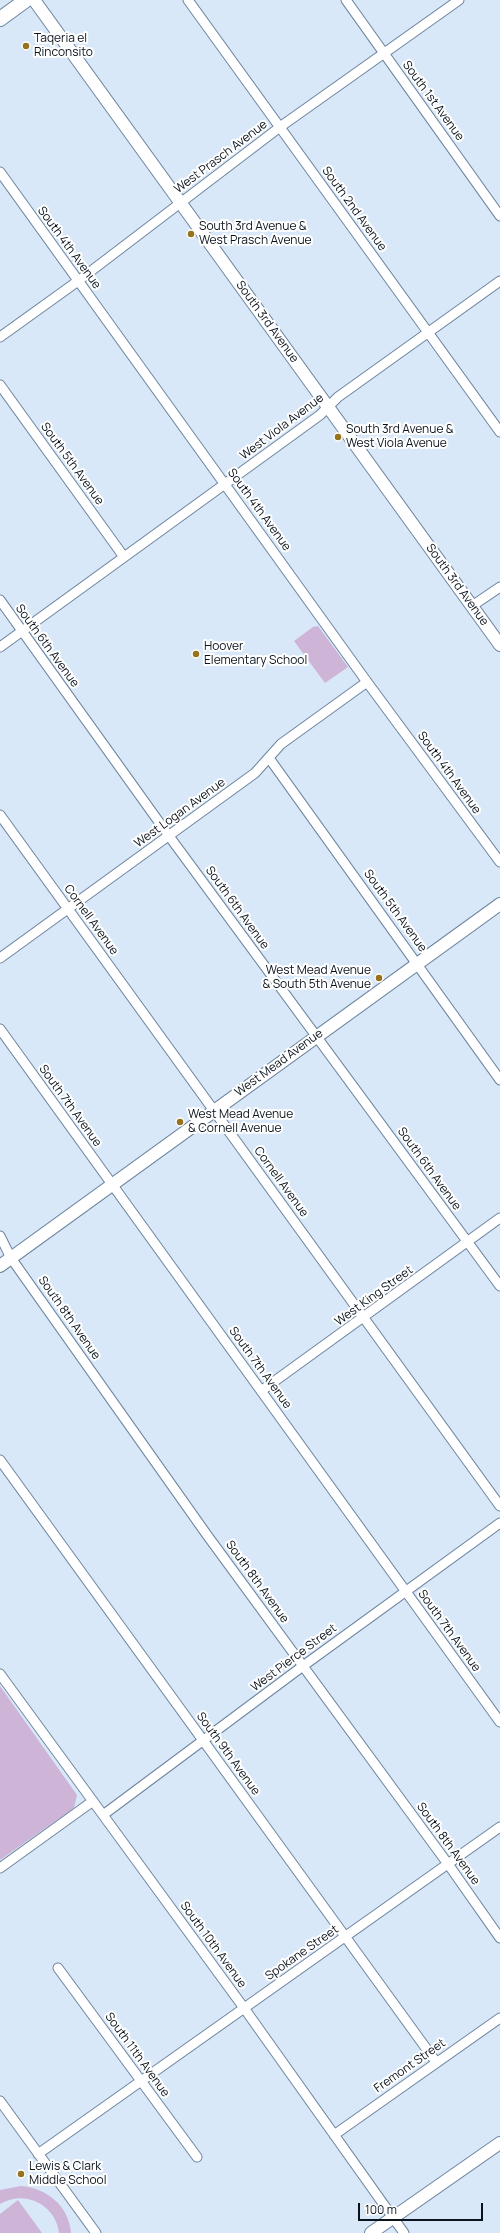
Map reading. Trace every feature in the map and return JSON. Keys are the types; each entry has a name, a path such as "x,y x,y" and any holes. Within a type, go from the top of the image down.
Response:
{"main road":[{"path":"0,19 26,0"}],"street":[{"name":"South 3rd Avenue","path":"34,0 500,645"},
{"name":"South 2nd Avenue","path":"188,0 500,432"},
{"name":"South 1st Avenue","path":"346,0 500,216"},
{"name":"West Prasch Avenue","path":"0,337 78,281 280,127 459,0"},
{"name":"South 4th Avenue","path":"0,172 226,484 367,682 500,862"},
{"name":"West Viola Avenue","path":"0,647 329,408 338,397 500,281"},
{"name":"South 5th Avenue","path":"0,385 124,557"},
{"path":"472,606 500,587"},
{"name":"South 6th Avenue","path":"0,600 169,836 500,1286"},
{"name":"West Logan Avenue","path":"0,958 255,773 281,744 367,682"},
{"name":"South 5th Avenue","path":"269,758 418,962 500,1080"},
{"name":"Cornell Avenue","path":"0,815 500,1506"},
{"name":"West Mead Avenue","path":"0,1266 500,904"},
{"name":"South 7th Avenue","path":"0,1029 500,1722"},
{"name":"West King Street","path":"262,1391 500,1218"},
{"name":"South 8th Avenue","path":"0,1236 11,1258 207,1535 448,1864 500,1938"},
{"name":"South 9th Avenue","path":"0,1460 436,2062"},
{"name":"West Pierce Street","path":"103,1815 303,1666 500,1523"},
{"name":"South 10th Avenue","path":"0,1674 244,2008 404,2233"},
{"path":"0,1868 93,1801"},
{"name":"Spokane Street","path":"38,2154 500,1827"},
{"name":"South 11th Avenue","path":"58,1968 142,2080 197,2157"},
{"name":"Fremont Street","path":"334,2135 500,2018"},
{"path":"0,2101 96,2233"},
{"path":"371,2233 500,2144"}],"shaded area":[{"path":"318,626 348,667 325,683 294,641 313,627"},
{"path":"0,1686 77,1795 74,1808 0,1860"},
{"path":"21,2186 40,2190 55,2200 66,2215 71,2233 59,2233 57,2223 52,2215 38,2202 19,2198 0,2204 0,2190"},
{"path":"18,2200 42,2233 0,2233 0,2214"}],"place":[{"name":"Taqeria el Rinconsito","path":"26,46"},
{"name":"South 3rd Avenue & West Prasch Avenue","path":"191,234"},
{"name":"South 3rd Avenue & West Viola Avenue","path":"338,437"},
{"name":"Hoover Elementary School","path":"196,654"},
{"name":"West Mead Avenue & South 5th Avenue","path":"379,978"},
{"name":"West Mead Avenue & Cornell Avenue","path":"180,1122"},
{"name":"Lewis & Clark Middle School","path":"21,2174"}]}
